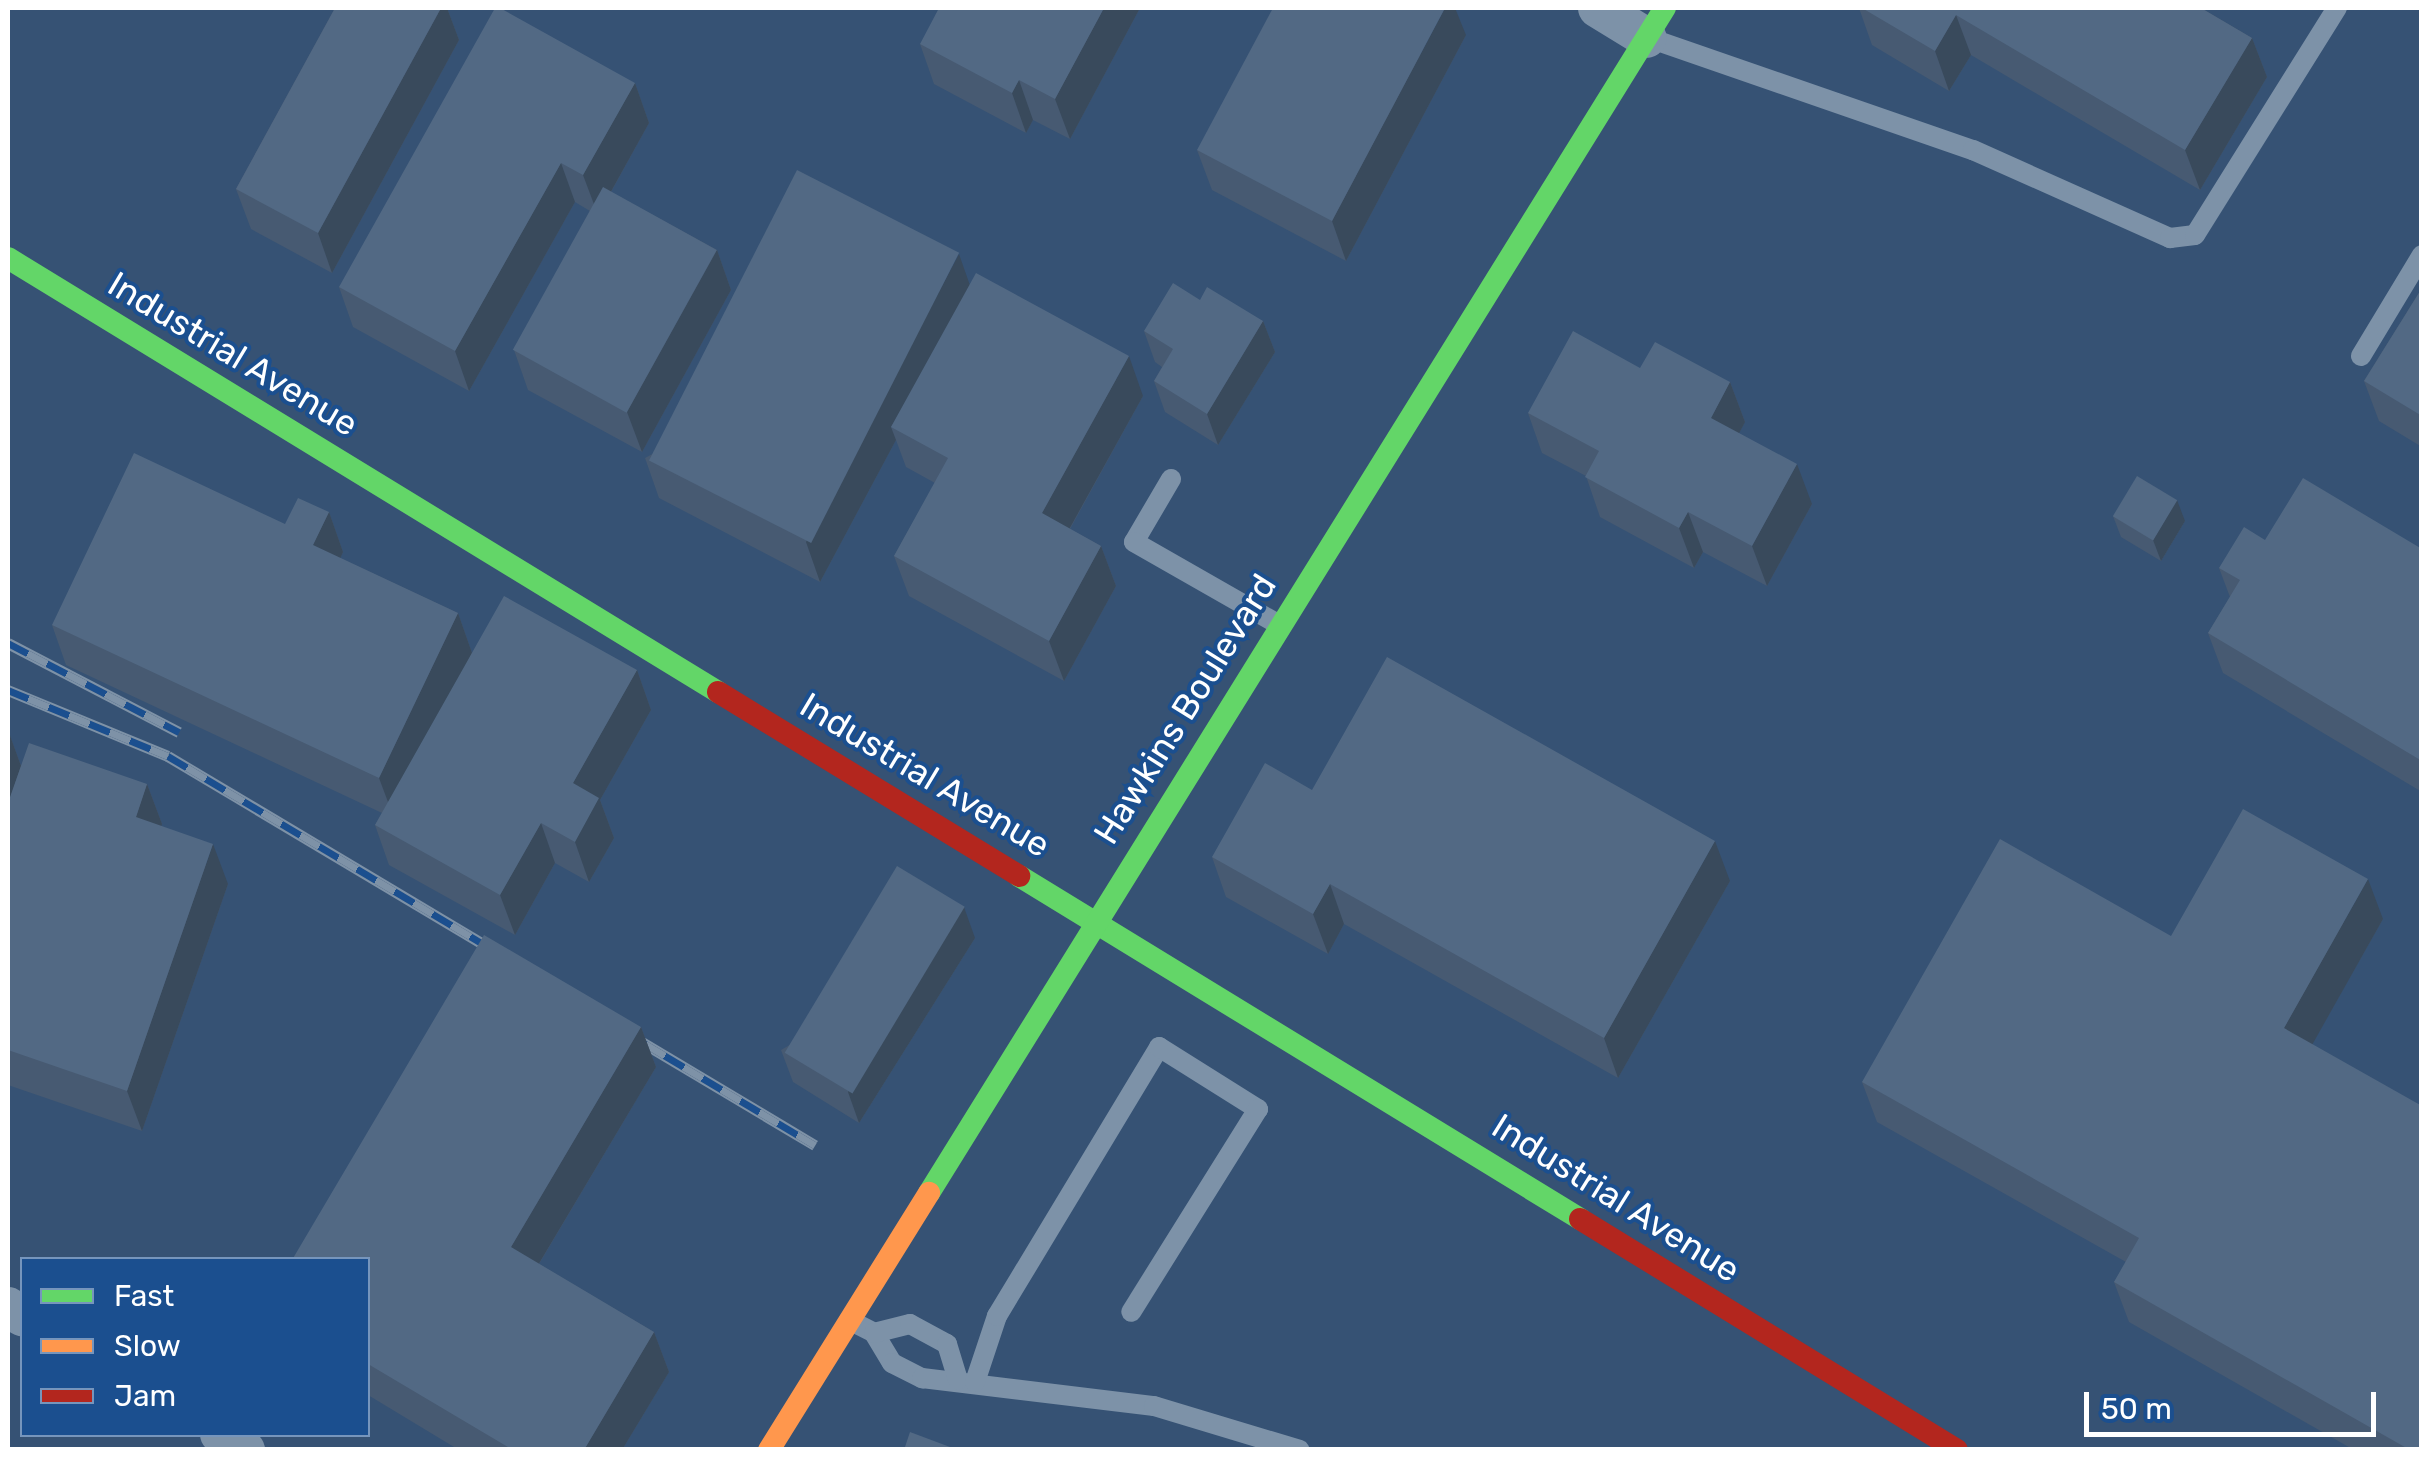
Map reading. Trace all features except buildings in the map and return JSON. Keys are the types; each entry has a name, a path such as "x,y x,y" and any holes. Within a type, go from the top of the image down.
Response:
{"street":[{"path":"1598,8 1656,23"},
{"name":"Hawkins Boulevard","path":"769,1450 1094,920 1656,23"},
{"name":"Industrial Avenue","path":"8,258 1958,1450"}],"lane":[{"path":"1656,23 1973,150 2170,238 2195,235 2337,8"},
{"path":"2361,356 2422,256"},
{"path":"1171,478 1134,542 1280,624"},
{"path":"967,1380 997,1316 1160,1047 1258,1108 1130,1312"},
{"path":"848,1320 874,1333 892,1364 922,1378 967,1380 1154,1406 1300,1450"},
{"path":"874,1333 910,1324 948,1344 967,1380"}],"railway":[{"path":"8,643 179,732"},
{"path":"8,690 168,756 504,956"},
{"path":"627,1033 815,1145"}],"traffic: fast":[{"path":"929,1193 1665,8"},
{"path":"8,258 718,692"},
{"path":"1019,876 1580,1219"}],"traffic: slow":[{"path":"769,1450 929,1193"}],"traffic: jam":[{"path":"718,692 1019,876"},
{"path":"1580,1219 1957,1450"}]}
